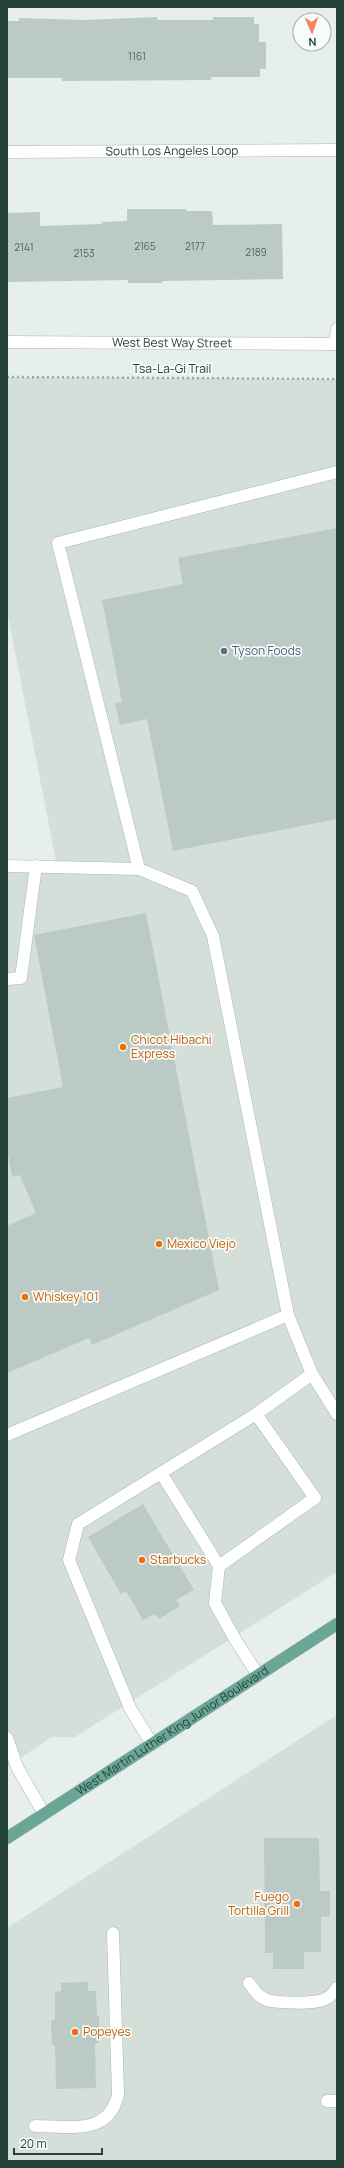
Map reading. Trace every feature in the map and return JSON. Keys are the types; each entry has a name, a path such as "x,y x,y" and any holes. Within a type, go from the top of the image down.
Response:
{"main road":[{"name":"West Martin Luther King Junior Boulevard","path":"7,1838 337,1624"}],"street":[{"name":"South Los Angeles Loop","path":"7,152 337,150"},
{"path":"336,344 337,329"},
{"name":"West Best Way Street","path":"7,342 336,344"},
{"path":"139,869 58,543 337,472"},
{"path":"7,866 139,869 192,891 213,936 288,1315 312,1374 337,1414"},
{"path":"7,979 21,978 36,866"},
{"path":"7,1435 288,1315"},
{"path":"152,1744 130,1708 68,1560 78,1524 256,1414 312,1374"},
{"path":"219,1566 315,1498 256,1414"},
{"path":"161,1473 219,1566 215,1603 236,1641 258,1675"},
{"path":"7,1740 17,1767 44,1814"},
{"path":"35,2126 95,2125 107,2119 115,2108 118,2095 113,1933"},
{"path":"249,1983 256,1993 266,1999 278,2002 323,2000 334,1993 337,1988"}],"path":[{"name":"Tsa-La-Gi Trail","path":"7,377 337,379"}],"shaded area":[{"path":"7,377 337,379 337,1572 75,1737 52,1737 7,1767 7,866 57,866 7,611"},
{"path":"337,1715 337,2160 7,2160 7,1928"}],"building":[{"path":"157,17 157,20 213,20 213,17 254,17 254,24 259,24 259,42 266,42 266,69 260,69 260,77 211,77 211,80 62,81 62,78 7,78 7,21 19,21 19,18 85,20"},
{"path":"127,209 186,209 186,211 212,211 213,225 282,224 283,279 162,281 162,283 128,283 128,280 7,282 7,213 40,212 40,226 102,224 102,222 127,221"},
{"name":"Tyson Foods","path":"337,528 337,819 173,851 147,719 120,725 115,703 122,702 102,600 183,584 178,558"},
{"path":"146,913 219,1290 92,1345 89,1338 7,1373 7,1226 36,1213 20,1175 12,1177 7,1149 7,1098 63,1087 34,935"},
{"name":"Starbucks","path":"143,1504 194,1590 176,1600 180,1606 159,1619 155,1614 143,1620 126,1591 121,1594 88,1537"},
{"name":"Fuego Tortilla Grill","path":"264,1838 319,1838 320,1891 330,1891 330,1916 321,1917 321,1952 304,1952 304,1969 273,1969 273,1953 265,1953"},
{"name":"Popeyes","path":"88,1982 88,1991 96,1991 97,2016 99,2016 99,2043 95,2043 96,2088 56,2089 55,2045 52,2045 51,2021 55,2020 55,1992 61,1991 61,1983"}],"place":[{"name":"Tyson Foods","path":"224,651"},
{"name":"Chicot Hibachi Express","path":"123,1047"},
{"name":"Mexico Viejo","path":"159,1244"},
{"name":"Whiskey 101","path":"25,1297"},
{"name":"Starbucks","path":"142,1560"},
{"name":"Fuego Tortilla Grill","path":"297,1904"},
{"name":"Popeyes","path":"75,2032"}]}
